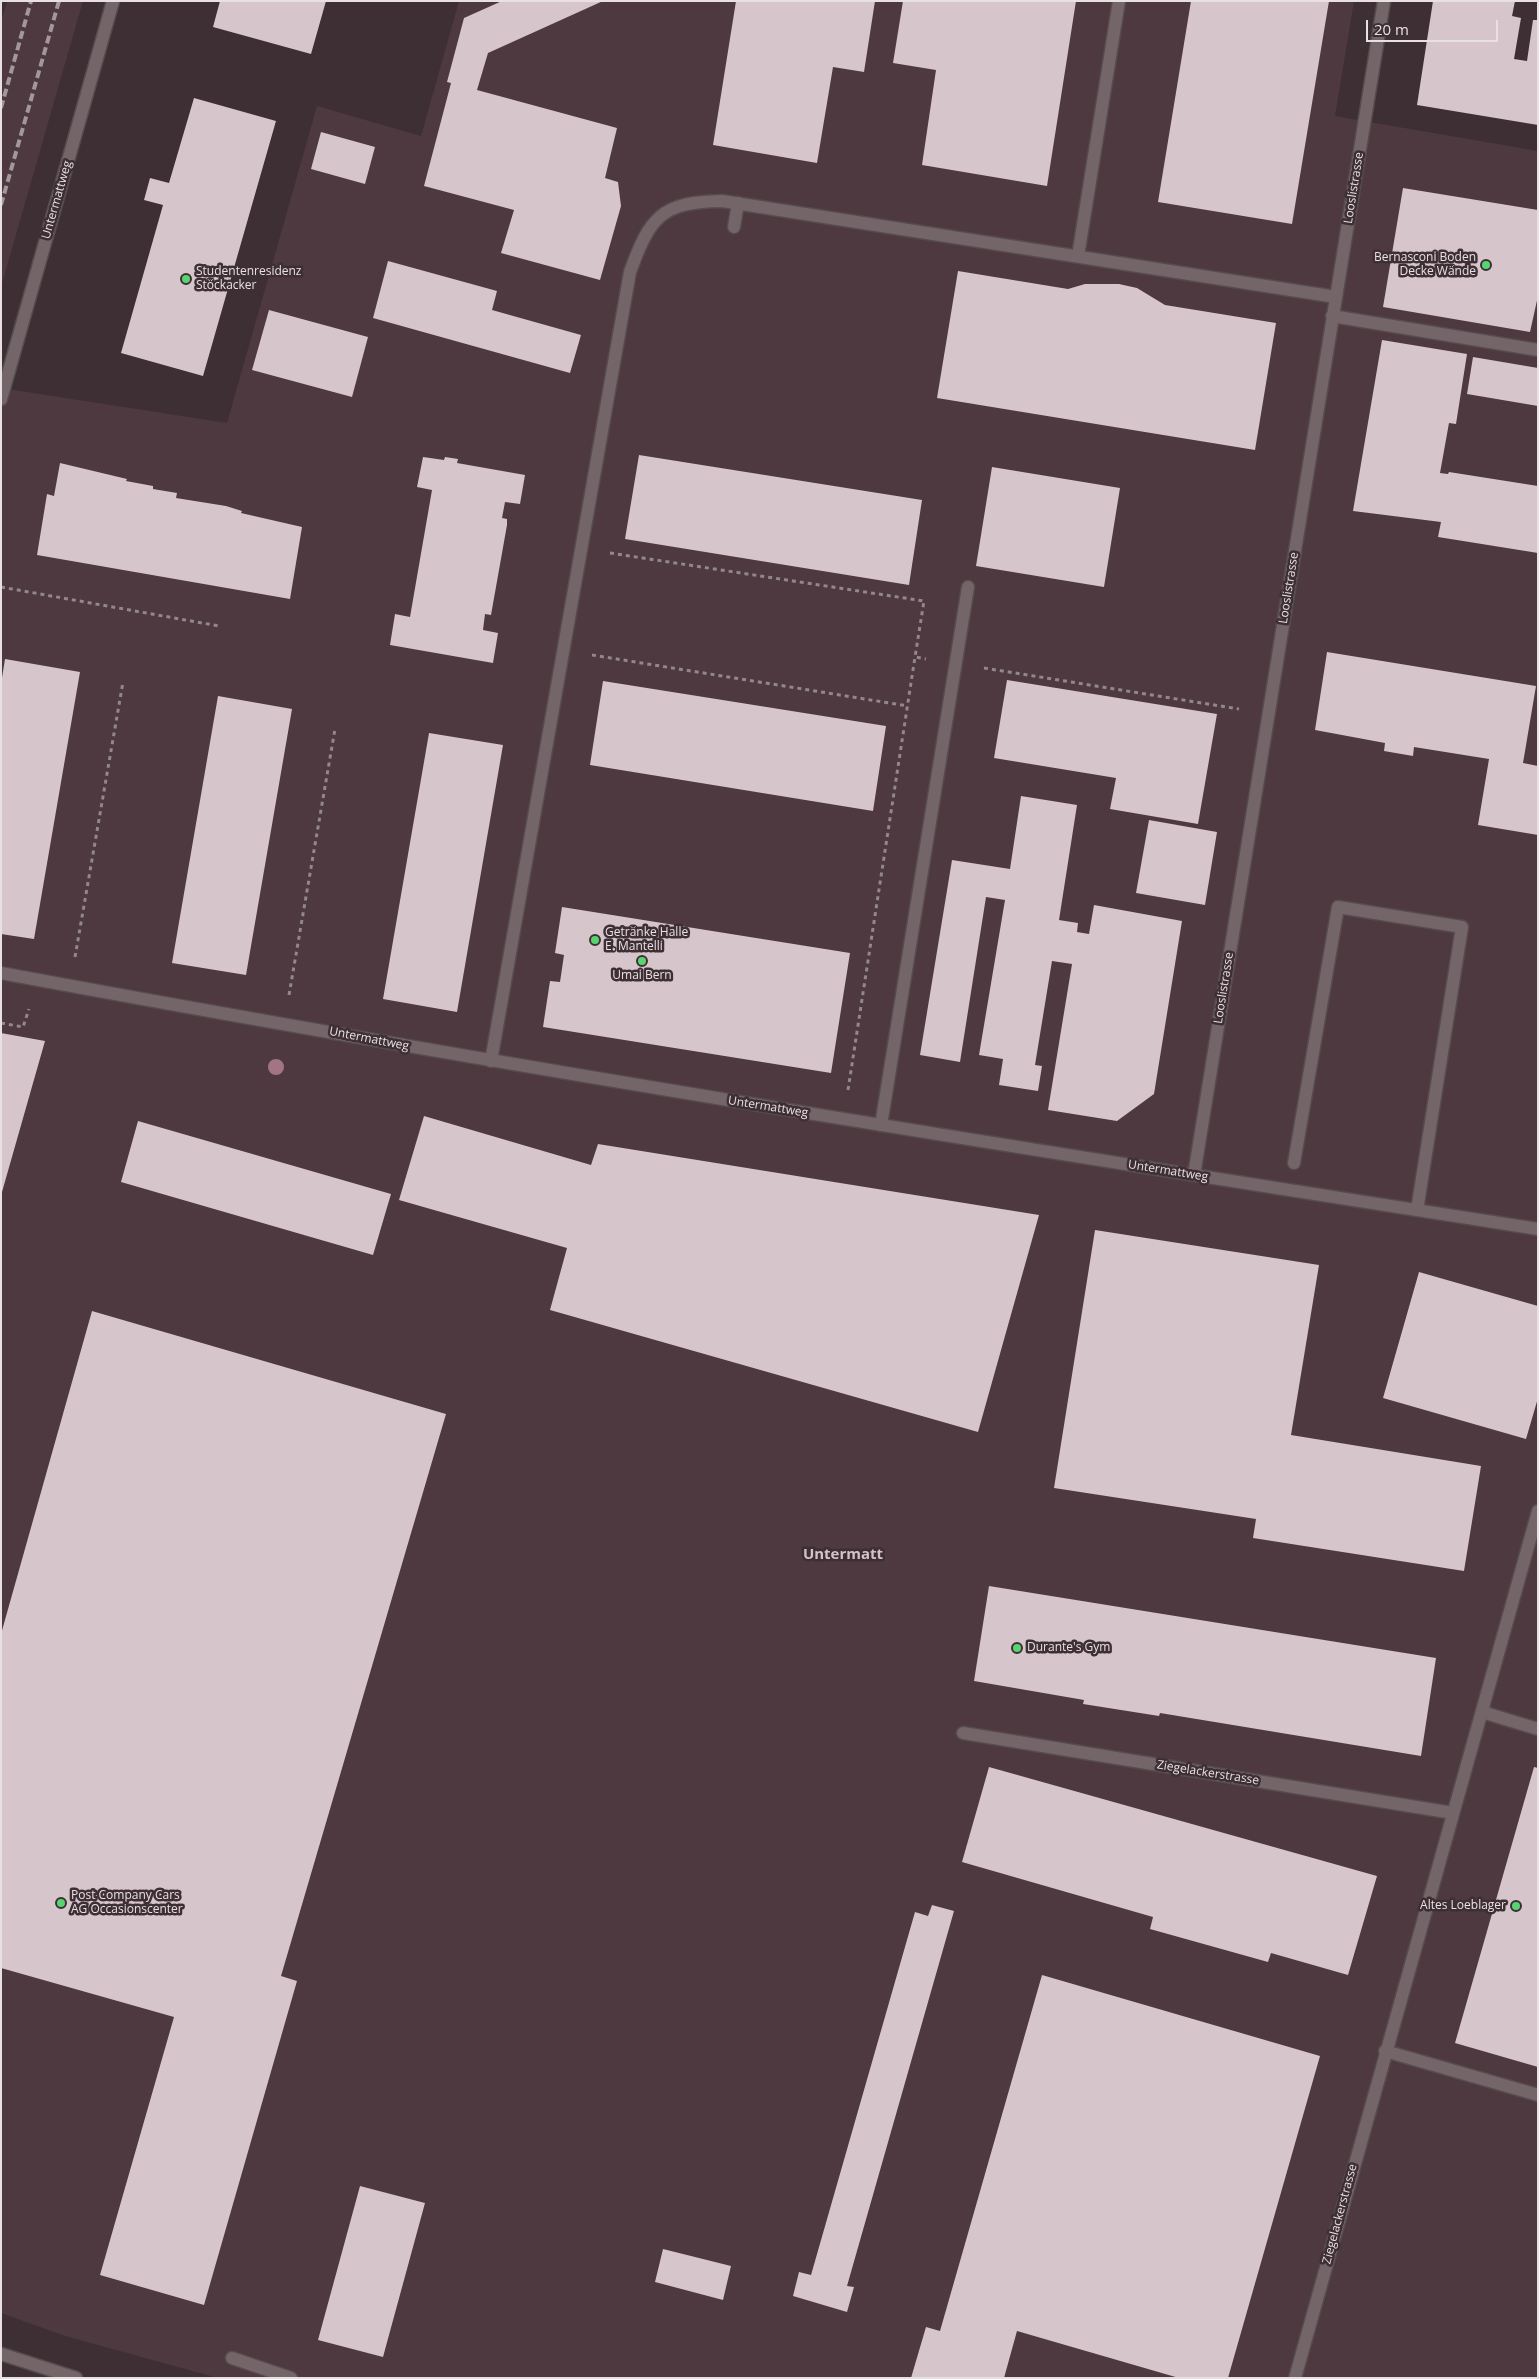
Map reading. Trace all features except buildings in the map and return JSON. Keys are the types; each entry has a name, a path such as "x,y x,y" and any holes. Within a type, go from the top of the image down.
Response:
{"street":[{"name":"Untermattweg","path":"1,399 113,1"},
{"path":"1078,256 1119,1"},
{"name":"Looslistrasse","path":"1194,1174 1384,1"},
{"path":"491,1061 630,272 643,238 656,219 673,208 693,202 738,203 1336,298"},
{"path":"734,227 738,203"},
{"path":"1332,316 1538,350"},
{"path":"881,1124 968,587"},
{"path":"1294,1163 1338,907 1462,927 1416,1210"},
{"name":"Untermattweg","path":"1,972 491,1061 1538,1228"},
{"name":"Ziegelackerstrasse","path":"1295,2378 1385,2051 1538,1511"},
{"path":"1482,1712 1538,1729"},
{"name":"Ziegelackerstrasse","path":"963,1733 1453,1813"},
{"path":"1385,2051 1538,2095"},
{"path":"1,2354 76,2378"},
{"path":"232,2358 291,2378"}],"path":[{"path":"582,549 924,601 915,657"},
{"path":"1,587 219,626"},
{"path":"564,651 908,706"},
{"path":"70,985 123,682"},
{"path":"284,1023 335,729"},
{"path":"1,1023 23,1027 29,1008"}],"shaded area":[{"path":"7,1 83,1 1,287 1,21"},
{"path":"459,1 1354,1 1335,116 1538,151 1538,2378 218,2378 65,2336 1,2313 1,388 227,423 317,106 421,136"}],"railway":[{"path":"1,108 31,1"},
{"path":"1,205 59,1"}],"place":[{"name":"Bernasconi Boden Decke Wände","path":"1486,265"},
{"name":"Studentenresidenz Stöckacker","path":"186,279"},
{"name":"Getränke Halle E. Mantelli","path":"595,940"},
{"name":"Umai Bern","path":"642,961"},
{"name":"Durante's Gym","path":"1017,1648"},
{"name":"Post Company Cars AG Occasionscenter","path":"61,1903"},
{"name":"Altes Loeblager","path":"1516,1906"}],"district":[{"name":"Untermatt","path":"843,1555"}]}
